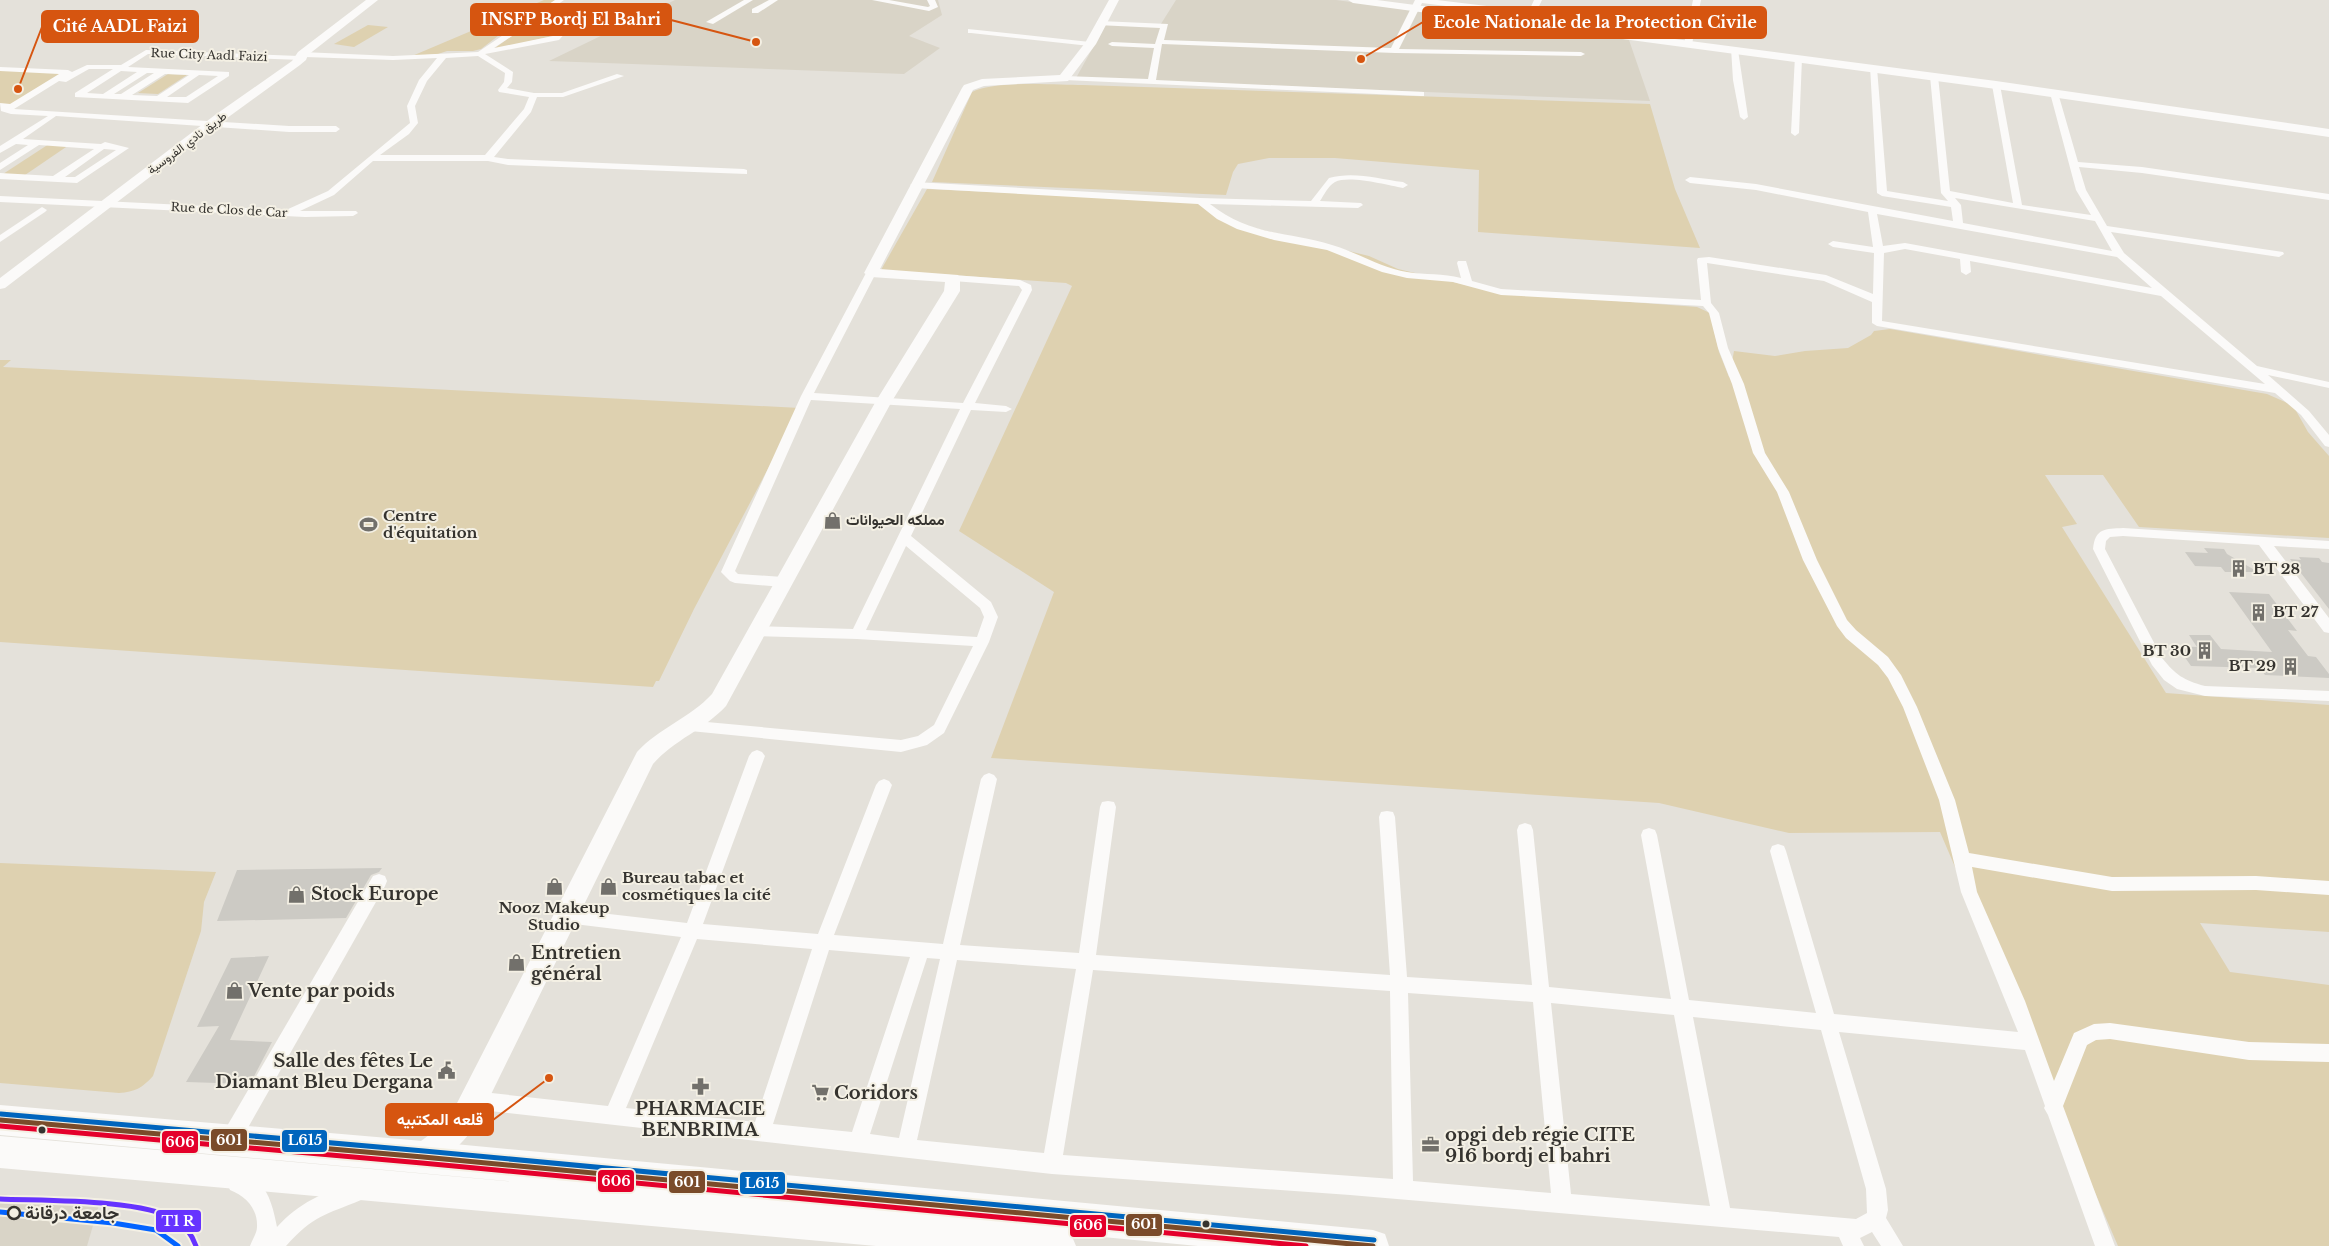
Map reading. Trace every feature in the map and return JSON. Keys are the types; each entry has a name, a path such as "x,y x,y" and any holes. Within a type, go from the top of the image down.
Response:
{"main road":[{"path":"0,1120 469,1161 1373,1246"},
{"path":"0,1152 1060,1246"}],"street":[{"name":"طريق نادي الفروسية","path":"0,285 373,0"},
{"path":"560,0 480,54 509,72 508,82 502,90 534,95 562,95 620,76"},
{"path":"710,22 749,0"},
{"path":"755,11 774,0"},
{"path":"876,0 929,9 934,7 932,0"},
{"path":"1064,78 1090,44 1114,0"},
{"path":"1353,0 1418,3 1688,44 1934,76 2329,133"},
{"path":"1529,19 1538,0"},
{"path":"1688,44 1697,0"},
{"path":"1395,51 1394,46 1418,3"},
{"name":"Rue City Aadl Faizi","path":"3,112 87,67 120,68 226,74 188,100 78,95 120,68 146,52 393,58 480,54 556,38 574,19 540,13"},
{"path":"1100,23 1165,26 1159,44 1151,83"},
{"path":"971,31 1090,44"},
{"path":"1112,44 1581,54"},
{"path":"1734,50 1744,117"},
{"path":"288,213 331,193 371,158 406,132 414,123 411,106 423,80 443,56"},
{"path":"1795,133 1798,58"},
{"path":"1873,68 1882,193 1956,205"},
{"path":"0,69 68,72 7,109 4,109 8,106 3,112"},
{"name":"Rue City Aadl Faizi","path":"105,96 146,70"},
{"name":"Rue City Aadl Faizi","path":"123,97 163,71"},
{"name":"Rue City Aadl Faizi","path":"158,99 198,72"},
{"path":"1934,76 1946,193 1956,205 1958,225"},
{"path":"776,582 735,578 728,572 808,396 915,185 968,88 982,83 1064,78 1421,94"},
{"path":"1996,85 2018,206"},
{"path":"2054,93 2081,190 2120,255 2305,413 2329,443"},
{"path":"0,150 88,95"},
{"path":"488,158 528,110 534,95"},
{"path":"3,112 289,129 336,129"},
{"path":"0,176 77,180 125,148 105,145 13,142"},
{"path":"0,166 39,142"},
{"path":"55,179 105,145"},
{"path":"371,158 488,158 508,162 744,172"},
{"path":"2074,164 2142,170 2329,196"},
{"path":"1315,202 1327,185 1338,179 1351,178 1403,185"},
{"path":"1690,180 1756,187 2120,255"},
{"path":"915,185 1200,201 1315,202 1358,205"},
{"path":"1946,193 2098,219"},
{"name":"Rue de Clos de Car","path":"0,199 288,213 352,213"},
{"path":"1200,201 1220,217 1240,227 1274,237 1329,247 1386,270 1467,283 1501,292 1693,304 1706,303"},
{"path":"0,208 94,214"},
{"path":"1,237 42,210"},
{"path":"1872,210 1879,251 1877,323 2278,390"},
{"path":"2104,228 2278,254"},
{"path":"1833,244 1879,251 1890,247 1905,246 2164,293"},
{"path":"1965,257 1966,272"},
{"path":"1877,300 1826,278 1702,260 1706,303 1714,314 1723,348 1738,384 1759,453 1783,492 1810,560 1842,623 1851,634 1883,661 1894,675 1910,707 1947,800 1969,892 2016,1001 2104,1246"},
{"path":"1462,263 1467,283"},
{"path":"858,634 1027,287 1020,283 871,273"},
{"path":"685,726 706,698 776,582 878,400 952,291 947,278"},
{"path":"2253,369 2329,385"},
{"path":"808,396 1006,410"},
{"path":"2329,545 2124,532 2107,533 2100,539 2099,549 2157,661 2169,676 2182,684 2205,690 2329,696"},
{"path":"685,726 901,746 912,745 932,736 939,729 982,642 991,617 986,604 905,538"},
{"path":"2263,541 2329,628"},
{"path":"423,1157 447,1139 469,1109 645,758 658,744 707,713 719,700 757,632 776,582"},
{"path":"757,632 858,634 982,642"},
{"path":"614,1114 692,932 757,756"},
{"path":"906,1148 989,779"},
{"path":"761,1131 823,942 884,785"},
{"path":"1052,1164 1086,962 1108,807"},
{"path":"1387,817 1399,984 1403,1191"},
{"path":"1525,830 1562,1204"},
{"path":"1649,835 1722,1218"},
{"path":"469,1109 614,1114 1052,1164 1722,1218 1850,1238 1857,1228 1874,1220 1878,1210 1876,1189 1778,851"},
{"path":"1960,858 2112,884 2256,883 2329,888"},
{"path":"230,1140 379,881"},
{"path":"566,916 692,932 1540,994 2030,1042"},
{"path":"858,1143 921,950"},
{"path":"2054,1108 2080,1039 2094,1032 2110,1031 2249,1051 2329,1053"},
{"path":"469,1109 464,1140 469,1161"},
{"path":"213,1172 251,1189 258,1198 267,1227 260,1246"},
{"path":"274,1246 299,1217 323,1202 380,1185"},
{"path":"1874,1220 1893,1246"}],"shaded area":[{"path":"544,0 556,0 507,29 481,49 412,56"},
{"path":"675,0 938,0 942,15 909,36 940,48 904,74 549,61"},
{"path":"1176,0 1336,0 1629,40 1650,101 1076,78 1106,24 1159,27"},
{"path":"540,16 566,20 553,36 492,50"},
{"path":"368,25 388,27 354,47 334,44"},
{"path":"0,70 62,73 10,105 0,104"},
{"path":"168,74 187,75 158,94 138,93"},
{"path":"1010,85 1083,85 1650,104 1675,189 1700,248 1478,232 1479,170 1335,158 1269,158 1238,164 1233,172 1226,195 932,182 972,92 982,88"},
{"path":"49,144 69,145 25,175 3,174"},
{"path":"927,189 1198,202 1218,219 1369,256 1398,269 1496,292 1697,307 1710,313 1719,352 1729,377 1734,351 1775,356 1805,351 1848,348 1871,335 1874,331 1890,329 2267,394 2290,404 2295,409 2308,432 2329,456 2329,538 2139,527 2103,475 2045,475 2077,524 2062,527 2166,693 2329,705 2329,932 2200,923 2230,972 2329,985 2329,1246 2118,1246 1940,832 1789,833 1659,803 991,758 1054,592 959,531 1072,286 1066,283 881,270"},
{"name":"Centre d'équitation","path":"0,360 11,360 3,367 800,408 694,609 659,681 656,681 653,687 0,642"},
{"path":"0,863 216,872 204,902 201,931 153,1076 142,1086 130,1092 119,1093 0,1083"},
{"path":"0,1194 99,1205 87,1246 0,1246"}],"building":[{"name":"BT 28","path":"2204,548 2224,549 2227,554 2258,572 2225,572 2221,567 2195,566 2185,552 2208,553"},
{"path":"2299,557 2319,558 2322,562 2329,563 2329,609 2290,559 2301,560"},
{"path":"2229,592 2269,594 2297,631 2288,630 2308,656 2316,657 2329,674 2329,678 2265,675 2260,668 2191,666 2177,646 2197,647 2189,635 2210,635 2221,649 2272,652"},
{"name":"Stock Europe","path":"382,868 379,872 371,875 346,918 217,921 237,870"},
{"path":"269,956 230,1040 272,1042 250,1084 186,1082 219,1026 197,1027 231,958"}],"transit line":[{"name":"L615","path":"1,1114 424,1151 1374,1240"},
{"name":"601","path":"0,1120 423,1157 1373,1246"},
{"name":"606","path":"0,1126 422,1163 1306,1246"},
{"path":"0,1199 83,1202 146,1210 176,1220 188,1231 196,1246"},
{"path":"0,1212 113,1223 156,1230 178,1246"}],"place":[{"name":"INSFP Bordj El Bahri","path":"756,42"},
{"name":"Ecole Nationale de la Protection Civile","path":"1361,59"},
{"name":"Cité AADL Faizi","path":"18,89"},
{"name":"مملكه الحيوانات","path":"832,520"},
{"name":"Centre d'équitation","path":"369,525"},
{"name":"BT 28","path":"2239,569"},
{"name":"BT 27","path":"2259,612"},
{"name":"BT 30","path":"2205,651"},
{"name":"BT 29","path":"2290,666"},
{"name":"Nooz Makeup Studio","path":"554,887"},
{"name":"Bureau tabac et cosmétiques la cité","path":"608,887"},
{"name":"Stock Europe","path":"297,894"},
{"name":"Entretien général","path":"517,963"},
{"name":"Vente par poids","path":"234,991"},
{"name":"Salle des fêtes Le Diamant Bleu Dergana","path":"447,1071"},
{"name":"قلعه المكتبيه","path":"549,1078"},
{"name":"PHARMACIE BENBRIMA","path":"700,1086"},
{"name":"Coridors","path":"820,1093"},
{"name":"opgi deb régie CITE 916 bordj el bahri","path":"1431,1145"},
{"name":"جامعة درقانة","path":"14,1213"}]}
